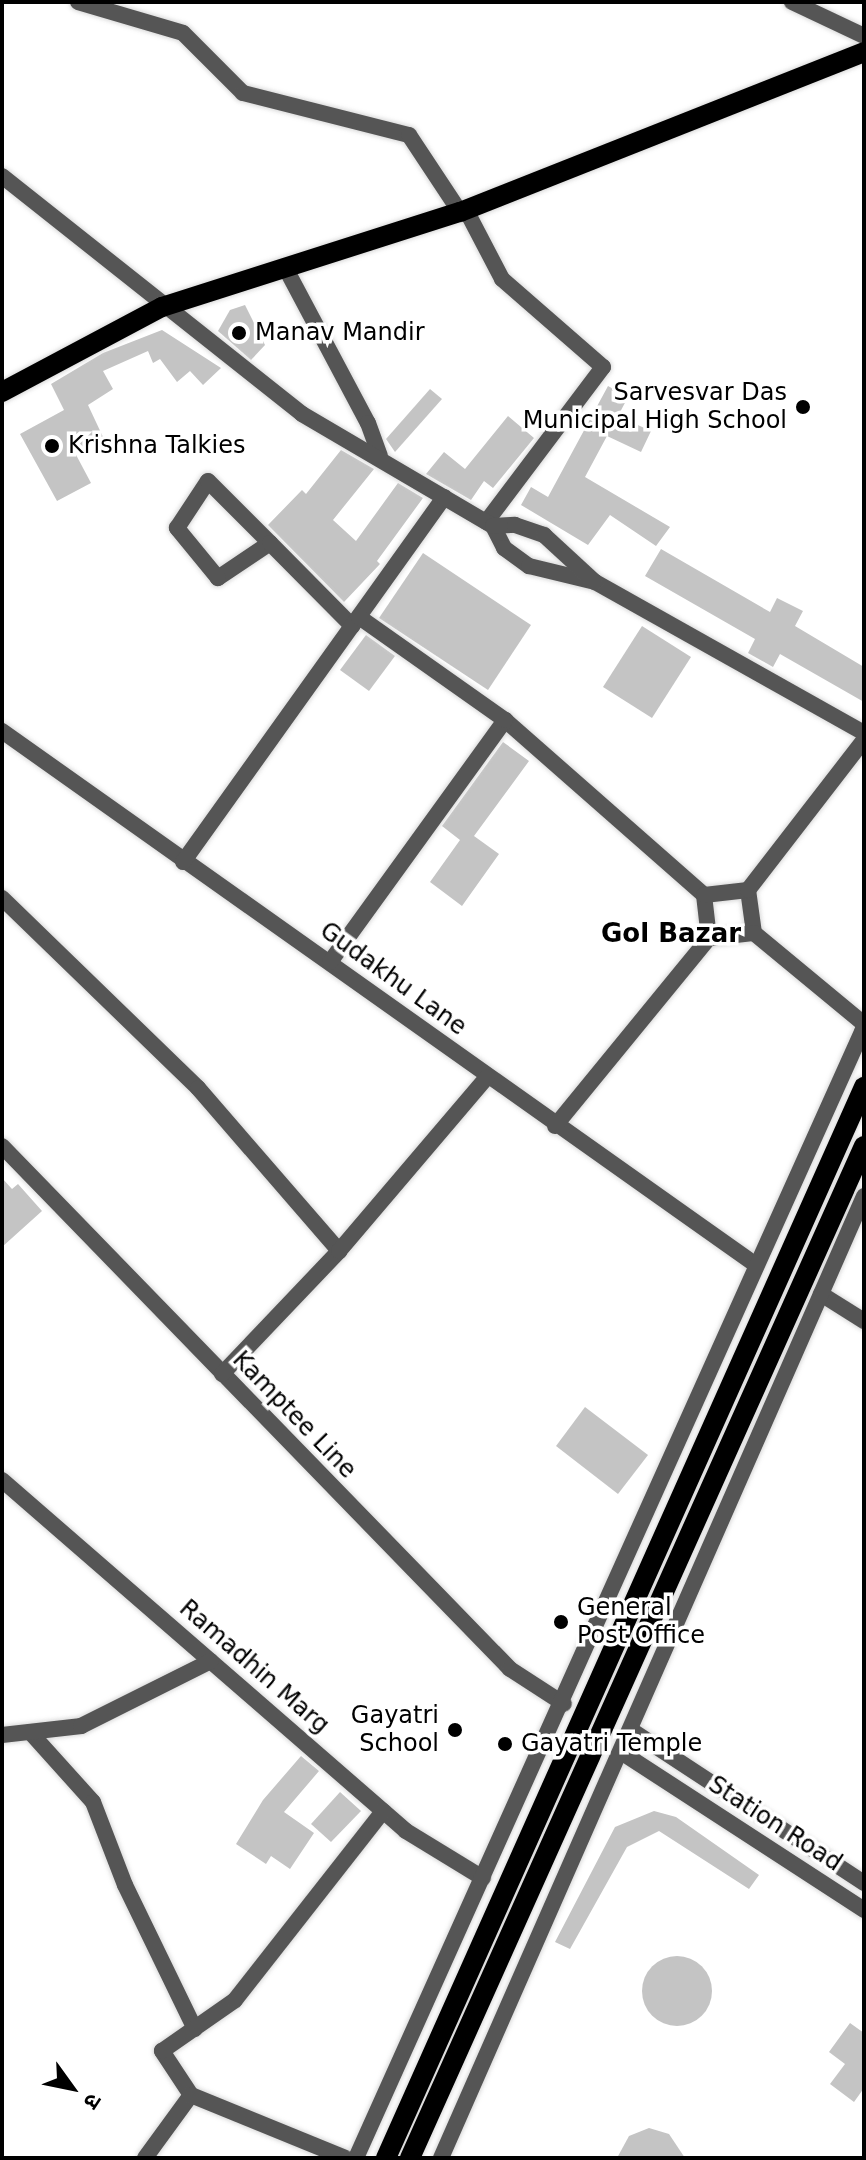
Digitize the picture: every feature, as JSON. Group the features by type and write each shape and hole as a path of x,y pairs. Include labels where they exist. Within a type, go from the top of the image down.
{"main road":[{"path":"2,392 162,307 463,211 864,52"},
{"path":"386,2158 864,1087"},
{"path":"410,2158 864,1146"}],"street":[{"path":"78,2 183,33 243,93 409,135 463,211 502,279 603,367 490,524"},
{"path":"792,2 864,36"},
{"path":"2,176 162,307 302,414 380,456 490,524 515,525 544,535 595,582 864,733"},
{"path":"286,269 368,423 380,456"},
{"path":"270,543 218,578 177,528 208,481 355,621 505,720 704,895 709,938"},
{"path":"183,862 444,497"},
{"path":"490,524 504,548 529,566 595,582"},
{"path":"330,962 505,720"},
{"name":"Gudakhu Lane","path":"2,731 183,862 330,962 555,1126 756,1265"},
{"path":"356,2158 564,1704 864,1025 754,933 748,890 864,740"},
{"path":"704,895 748,890"},
{"path":"2,898 198,1088 339,1251"},
{"path":"555,1126 709,938 754,933"},
{"path":"222,1374 339,1251 487,1077"},
{"name":"Kamptee Line","path":"2,1146 510,1669 564,1704"},
{"path":"441,2158 864,1196"},
{"path":"821,1294 864,1321"},
{"name":"Ramadhin Marg","path":"2,1480 383,1811 483,1878"},
{"path":"2,1735 81,1726 211,1661"},
{"name":"Station Road","path":"631,1730 864,1883"},
{"path":"30,1732 93,1802 125,1885 195,2029"},
{"name":"Station Road","path":"621,1752 864,1910"},
{"path":"345,2158 191,2095 162,2051 235,2000 383,1811"},
{"path":"145,2158 191,2095"}],"building":[{"name":"Manav Mandir","path":"245,305 265,345 251,360 218,331 230,310"},
{"path":"162,330 221,368 203,385 190,371 177,382 160,359 153,363 148,351 103,371 113,389 88,405 103,437 74,451 91,483 57,501 20,434 64,410 51,384 103,353"},
{"path":"608,386 628,397 618,416 651,431 641,452 607,436 585,477 670,527 656,546 610,515 588,545 521,505 531,487 548,497"},
{"path":"430,389 442,399 395,452 386,439"},
{"path":"508,416 534,438 493,488 484,481 471,500 426,474 444,452 465,469"},
{"path":"341,450 374,469 333,520 356,541 398,483 423,498 377,561 380,564 344,602 268,525 302,490 306,494"},
{"path":"661,549 770,612 777,598 803,611 795,626 864,667 864,702 780,654 773,667 748,653 755,639 645,576"},
{"path":"423,553 531,625 488,690 379,618"},
{"path":"642,626 691,657 652,718 603,687"},
{"path":"366,635 395,656 369,691 340,670"},
{"path":"503,742 529,761 474,836 499,854 462,906 430,882 460,840 442,826"},
{"path":"2,1178 12,1189 18,1184 42,1211 2,1247"},
{"path":"585,1407 648,1455 618,1494 556,1446"},
{"path":"301,1756 319,1771 284,1812 314,1833 290,1869 271,1856 266,1864 236,1844 263,1800"},
{"path":"340,1792 361,1811 331,1842 311,1824"},
{"path":"654,1811 676,1817 759,1875 749,1889 659,1831 627,1847 570,1949 555,1942 615,1827"},
{"path":"684,1956 706,1971 712,1991 710,2005 702,2016 691,2024 670,2026 652,2016 644,2005 642,1984 652,1966 663,1958"},
{"path":"850,2023 864,2033 864,2088 854,2102 830,2084 845,2064 829,2052"},
{"path":"649,2128 669,2134 685,2158 617,2158 629,2136"}],"place":[{"name":"Manav Mandir","path":"239,333"},
{"name":"Sarvesvar Das Municipal High School","path":"803,407"},
{"name":"Krishna Talkies","path":"52,446"},
{"name":"General Post Office","path":"561,1622"},
{"name":"Gayatri School","path":"455,1730"},
{"name":"Gayatri Temple","path":"505,1744"}],"district":[{"name":"Gol Bazar","path":"671,934"}]}
